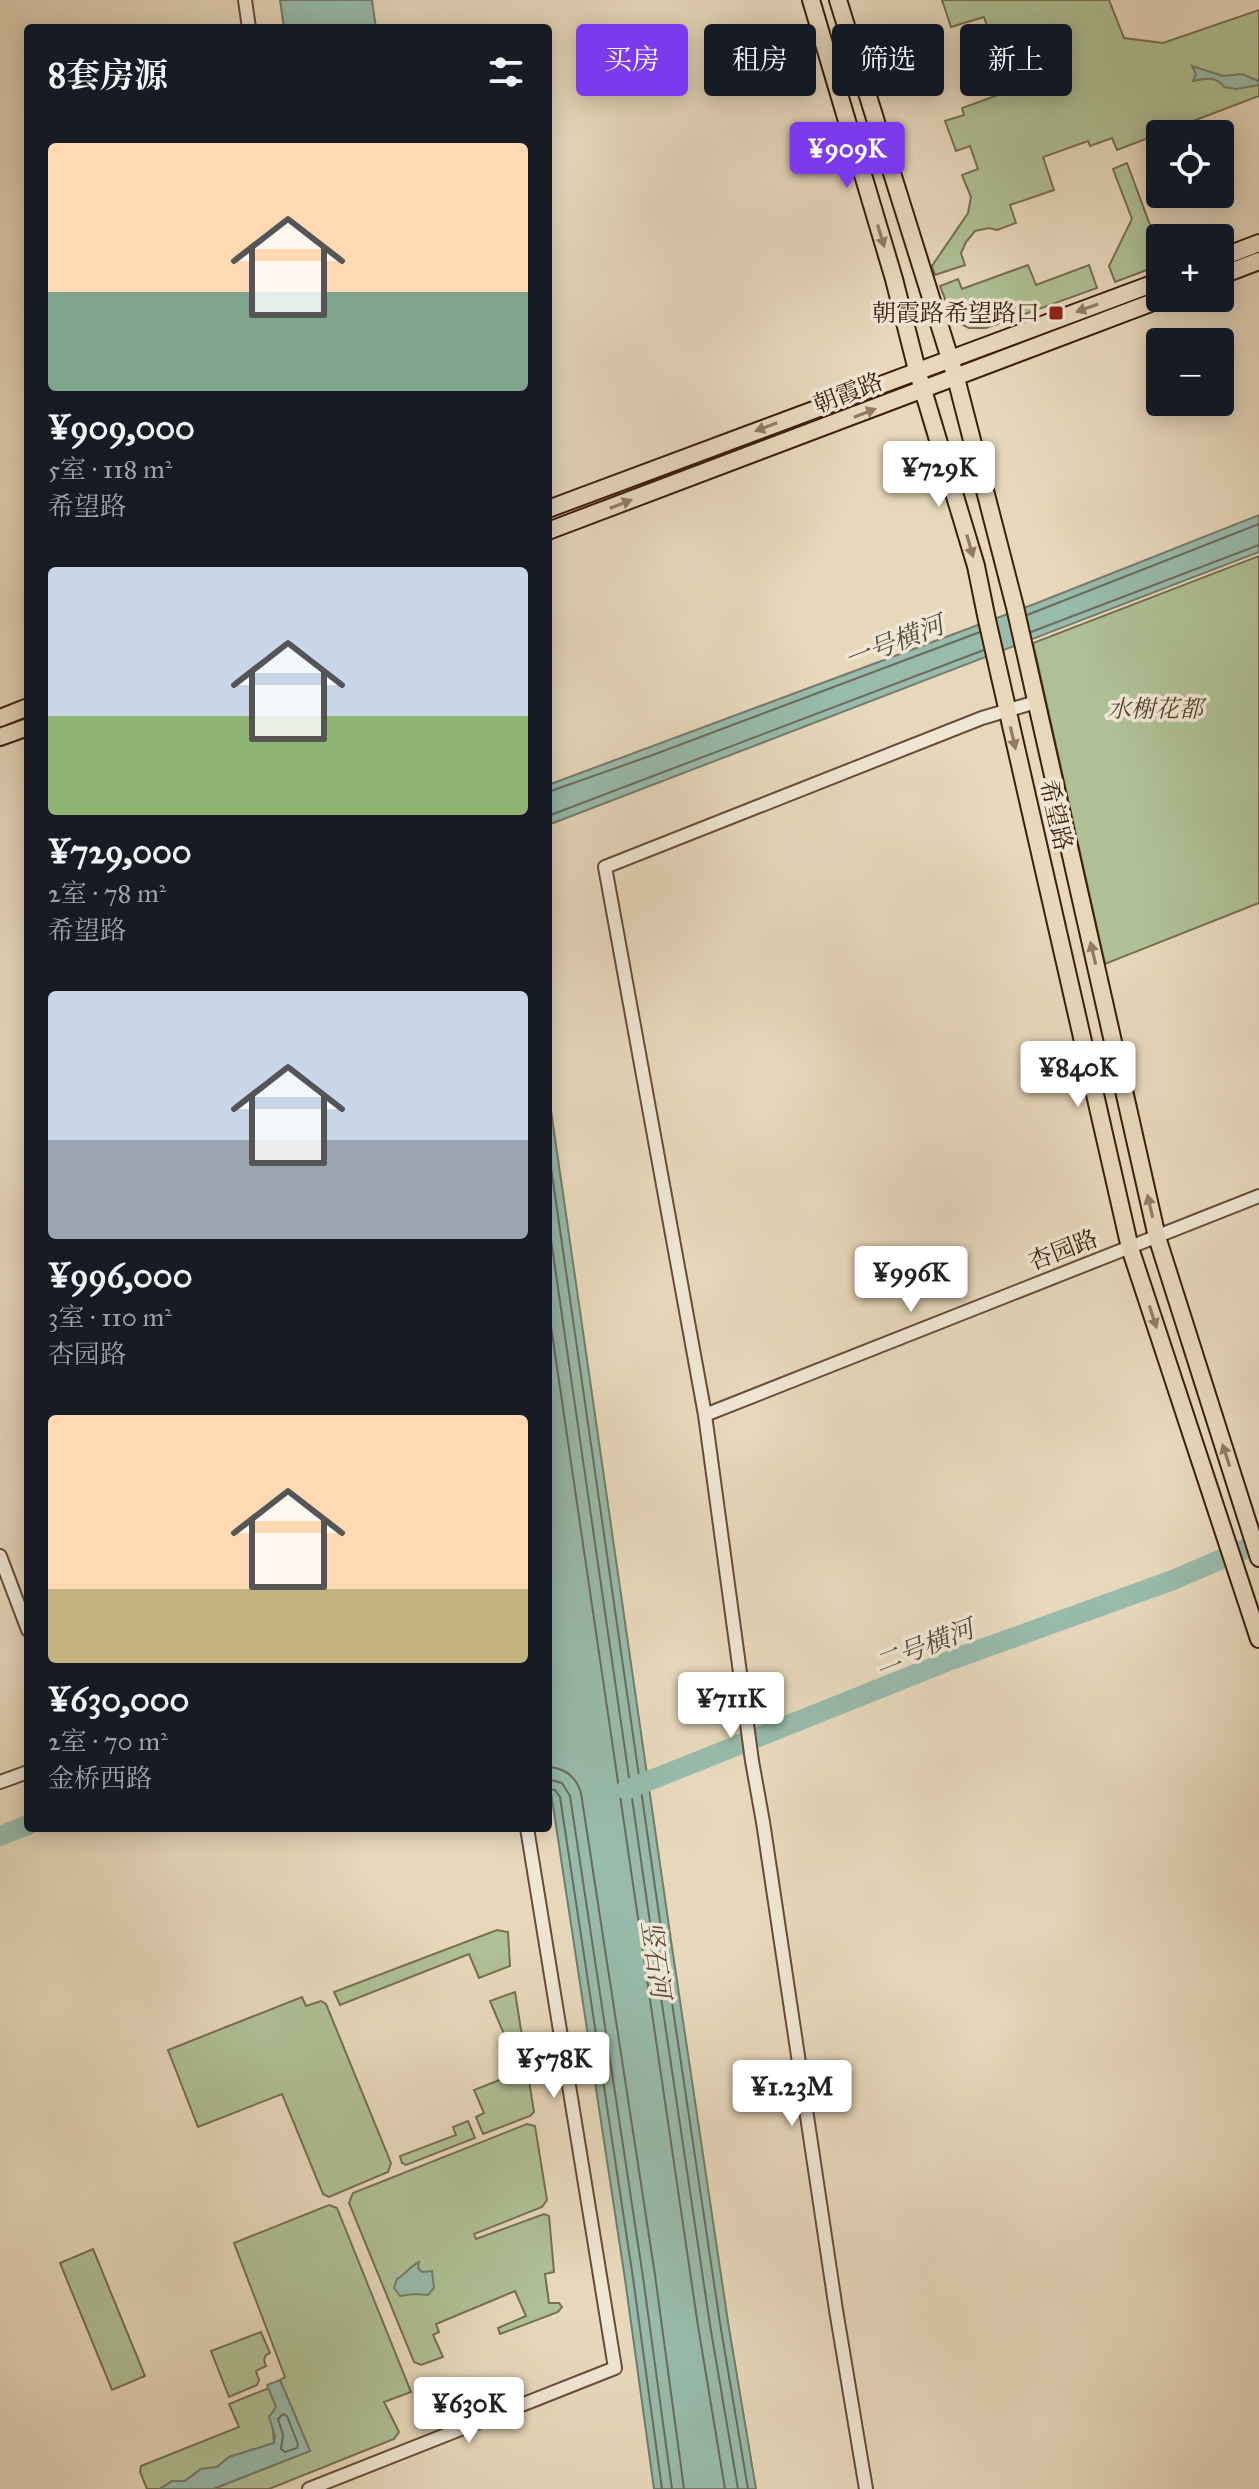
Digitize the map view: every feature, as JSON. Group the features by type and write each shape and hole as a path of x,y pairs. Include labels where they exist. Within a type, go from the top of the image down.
{"main road":[{"name":"希望路","path":"811,0 976,566 1130,1248 1259,1639"},
{"name":"希望路","path":"838,0 956,378 1015,607 1157,1237 1259,1558"},
{"path":"1234,253 1259,243"},
{"path":"1234,271 1259,261"},
{"name":"朝霞路","path":"552,507 1146,286"},
{"name":"朝霞路","path":"552,530 1146,305"},
{"path":"0,718 24,709"},
{"path":"0,737 24,728"}],"street":[{"path":"245,0 248,24"},
{"path":"866,2489 752,1761 705,1415 605,867 1007,710 1036,702"},
{"name":"杏园路","path":"705,1415 1259,1196"},
{"path":"0,1556 24,1619"},
{"path":"0,1782 24,1773"},
{"path":"309,2489 615,2368 528,1832"}],"green space":[{"path":"942,0 1109,0 1124,38 1163,43 1259,10 1259,96 1196,120 1146,120 1146,139 1117,150 1112,138 1090,146 1088,141 1043,157 1054,190 1010,205 1016,223 997,230 975,231 961,253 965,265 935,275 932,266 968,213 971,197 962,175 978,169 970,146 956,151 945,121 964,115 962,108 995,96 1072,96 1072,24 986,24 984,17 951,27"},
{"path":"1127,163 1150,224 1146,224 1146,270 1115,282 1109,266 1132,219 1113,169"},
{"path":"1028,265 1036,285 1089,265 1097,288 986,328 969,328 953,320 940,286 958,279 962,289"},
{"name":"水榭花都","path":"1259,556 1259,903 1105,964 1033,643"},
{"path":"497,1930 508,1932 510,1966 479,1978 469,1954 340,2005 334,1992"},
{"path":"515,1992 534,2112 483,2134 476,2117 484,2113 474,2090 520,2072 490,2001"},
{"path":"302,1997 306,2006 321,2001 326,2004 391,2163 388,2172 329,2197 323,2194 282,2094 198,2127 168,2050"},
{"path":"468,2121 475,2138 406,2165 402,2163 400,2156 456,2135 453,2127"},
{"path":"527,2124 535,2126 547,2200 542,2207 474,2234 476,2239 544,2214 549,2216 554,2272 545,2274 549,2303 559,2303 562,2307 558,2312 500,2334 498,2328 526,2316 515,2291 436,2324 439,2332 433,2335 443,2357 421,2365 414,2362 349,2203 353,2193"},
{"path":"329,2205 337,2208 411,2392 384,2402 399,2432 394,2439 269,2489 213,2489 310,2451 280,2380 285,2377 234,2243"},
{"path":"93,2249 145,2376 112,2390 60,2263"},
{"path":"261,2332 270,2353 264,2360 266,2366 256,2371 257,2385 229,2397 211,2351"},
{"path":"269,2388 276,2407 274,2443 229,2457 217,2467 201,2469 185,2481 172,2481 160,2489 147,2489 140,2472 141,2466 239,2427 229,2404"}],"water":[{"path":"280,0 372,0 375,24 283,24"},
{"path":"1192,66 1223,76 1242,74 1259,81 1259,85 1236,89 1224,87 1214,79 1193,81 1196,74"},
{"path":"1259,515 1259,552 552,823 552,784 1037,603"},
{"name":"竖石河","path":"552,1118 673,1954 756,2489 654,2489 552,1799"},
{"path":"419,2262 418,2268 422,2272 432,2271 434,2288 428,2295 400,2296 394,2288 397,2279"},
{"path":"280,2380 310,2451 213,2489 160,2489 172,2481 185,2481 201,2469 217,2467 229,2457 274,2443 269,2417 276,2407 267,2385"}],"waterway":[{"name":"二号横河","path":"626,1790 951,1660 1173,1580 1259,1543"},
{"path":"0,1836 24,1827"}],"place":[{"name":"朝霞路希望路口","path":"1056,313"}],"water label":[{"name":"一号横河","path":"894,642"}]}
